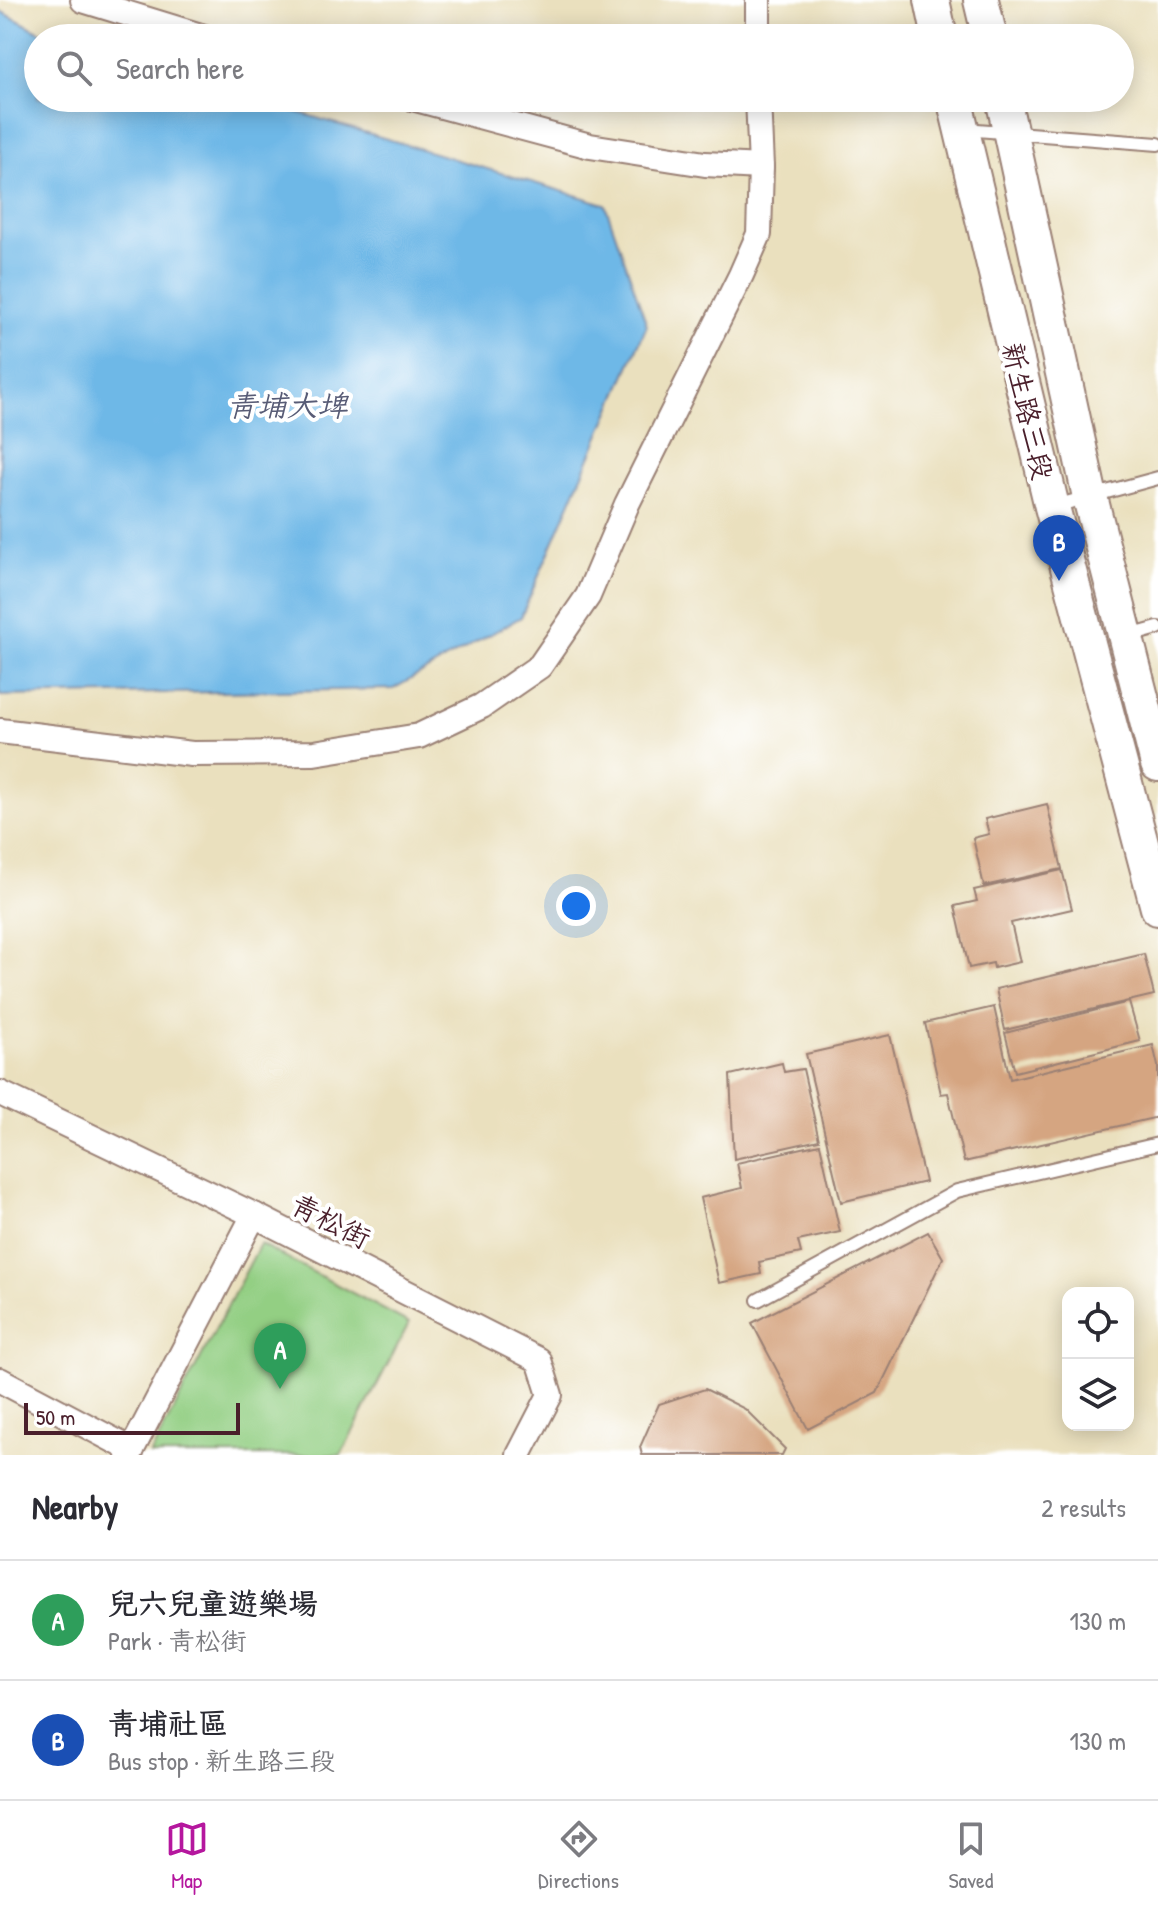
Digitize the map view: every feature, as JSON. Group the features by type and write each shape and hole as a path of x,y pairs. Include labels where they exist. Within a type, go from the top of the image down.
{"main road":[{"path":"932,0 937,24"},
{"path":"981,0 987,24"},
{"name":"新生路三段","path":"1006,112 1090,497 1125,637 1144,771 1158,908"},
{"name":"新生路三段","path":"957,113 1052,507 1144,771"}],"street":[{"path":"83,0 161,24"},
{"path":"758,0 758,24"},
{"path":"464,112 590,146 705,164 761,167"},
{"path":"0,731 192,754 314,753 419,736 482,706 540,666 588,596 627,504 759,234 759,112"},
{"name":"青松街","path":"0,1093 254,1215 539,1360 550,1395 519,1455"},
{"path":"0,1380 131,1452 254,1215"}],"lane":[{"path":"957,113 1010,132 1158,144"},
{"path":"1052,507 1158,478"},
{"path":"1125,637 1158,628"},
{"path":"758,1300 957,1191 1158,1144"}],"green space":[{"path":"260,1244 409,1323 341,1455 150,1455"}],"water":[{"name":"青埔大埤","path":"0,11 25,24 24,112 297,112 605,204 647,325 521,617 393,689 0,696"}],"building":[{"path":"1047,804 1062,869 984,886 973,838 989,834 985,819"},
{"path":"1062,870 1072,909 1011,923 1020,962 994,968 993,963 969,968 955,906 977,901 974,890"},
{"path":"1144,954 1154,995 1005,1030 996,989"},
{"path":"1129,1002 1140,1041 1015,1072 1005,1033"},
{"path":"994,1007 1010,1079 1153,1045 1158,1066 1158,1117 964,1162 948,1093 941,1094 925,1023"},
{"path":"890,1035 925,1182 841,1202 806,1054"},
{"path":"782,1063 784,1072 803,1069 819,1140 734,1159 730,1075"},
{"path":"820,1144 840,1232 798,1241 801,1253 759,1262 761,1274 719,1283 700,1198 742,1188 737,1163"},
{"path":"928,1232 943,1258 877,1393 808,1429 752,1323"},
{"path":"705,1389 745,1409 785,1449 782,1455 642,1455 640,1447 659,1404"}],"place":[{"name":"青埔社區","path":"1059,581"},
{"name":"兒六兒童遊樂場","path":"280,1389"}]}
